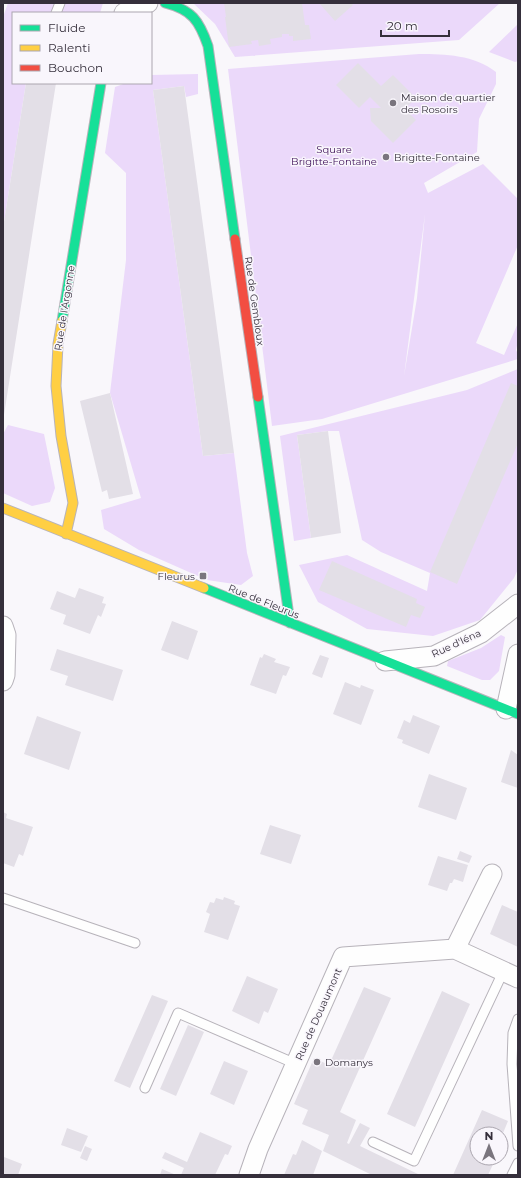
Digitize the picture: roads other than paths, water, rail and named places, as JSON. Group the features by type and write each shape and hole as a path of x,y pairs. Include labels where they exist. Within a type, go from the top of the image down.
{"street":[{"path":"126,9 148,3"},
{"name":"Rue de Gembloux","path":"165,3 178,6 194,16 203,30 208,46 290,623"},
{"name":"Rue de l'Argonne","path":"66,534 73,503 59,422 56,386 58,344 101,84"},
{"name":"Rue de Fleurus","path":"3,508 512,712"},
{"name":"Rue d'Iéna","path":"385,661 434,656 481,633 518,604"},
{"path":"3,626 6,635 5,675 3,681"},
{"path":"512,712 518,654"},
{"path":"455,950 492,874"},
{"name":"Rue de Douaumont","path":"249,1175 258,1149 343,957 455,950 511,975"}],"lane":[{"path":"3,898 135,943"},
{"path":"373,1142 414,1161 511,975"},
{"path":"145,1088 178,1013 296,1064"},
{"path":"518,1019 513,1033 512,1064 518,1146"},
{"path":"512,1175 518,1163"}],"place":[{"name":"Maison de quartier des Rosoirs","path":"393,103"},
{"name":"Brigitte-Fontaine","path":"386,157"},
{"name":"Fleurus","path":"203,576"},
{"name":"Domanys","path":"317,1062"}],"park label":[{"name":"Square Brigitte-Fontaine","path":"334,154"}]}
